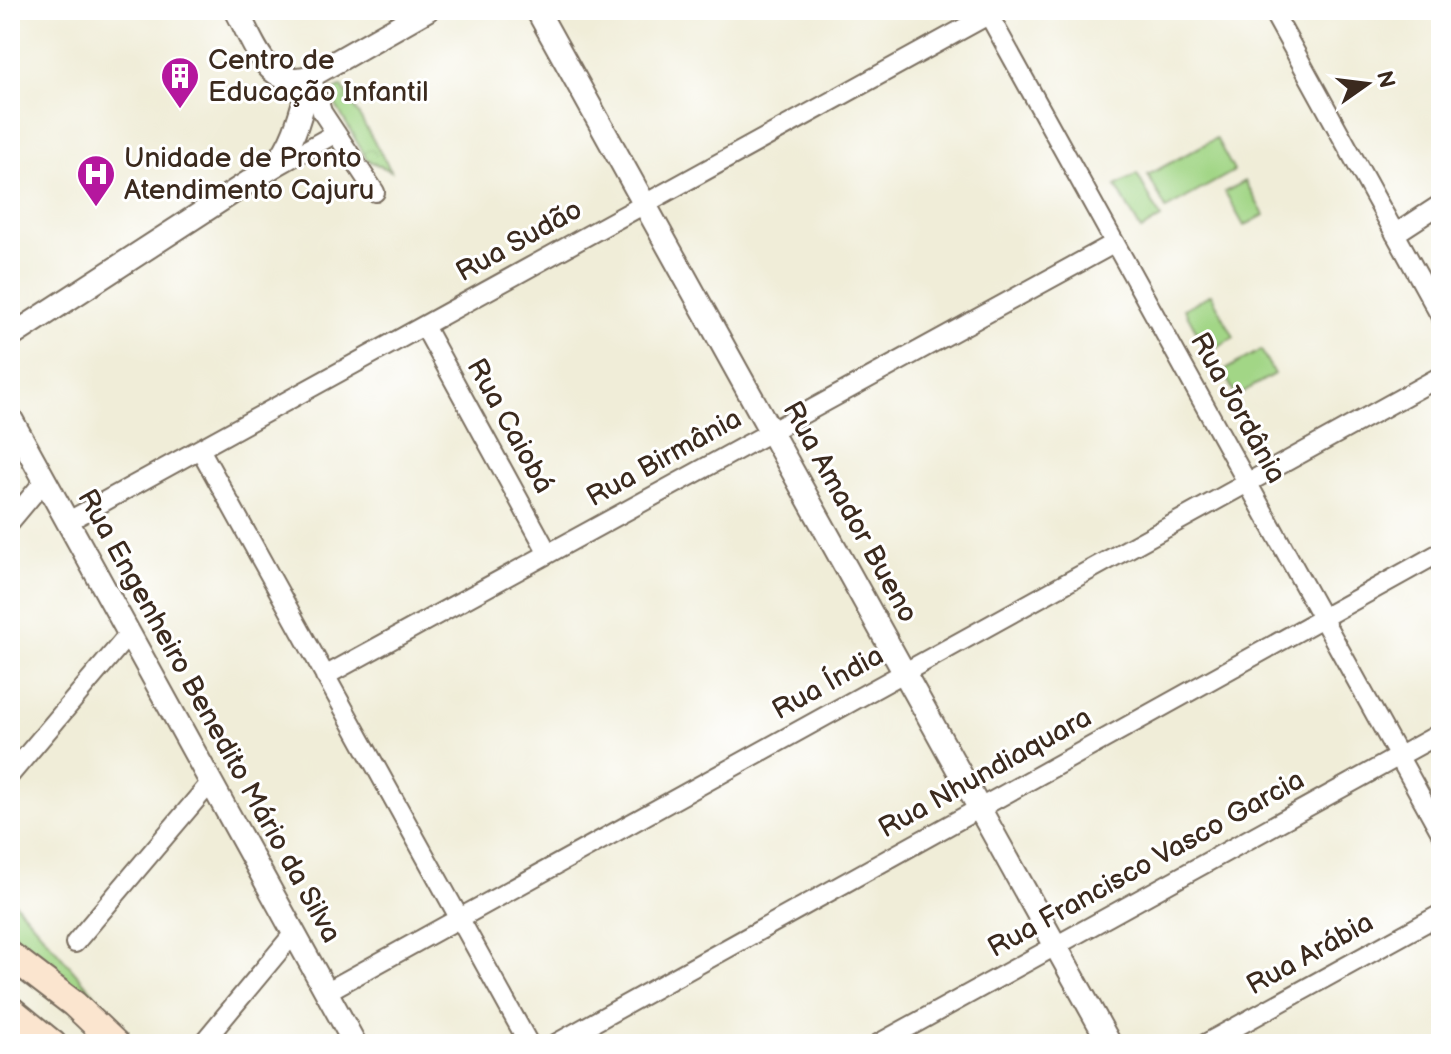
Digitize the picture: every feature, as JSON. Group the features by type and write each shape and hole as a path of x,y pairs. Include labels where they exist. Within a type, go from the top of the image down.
{"main road":[{"path":"10,955 74,1004 116,1044"},
{"path":"10,1009 53,1044"}],"street":[{"path":"236,10 271,71 278,77 294,80 311,76 427,10"},
{"name":"Rua Amador Bueno","path":"537,10 1110,1044"},
{"path":"1272,10 1441,317"},
{"name":"Rua Sudão","path":"67,522 991,12"},
{"name":"Rua Jordânia","path":"991,12 1441,833"},
{"path":"311,76 322,112 375,192"},
{"path":"261,176 285,154 297,126 311,76"},
{"path":"10,337 261,176 336,133"},
{"path":"1395,234 1441,204"},
{"name":"Rua Birmânia","path":"325,676 1115,243"},
{"name":"Rua Caiobá","path":"424,326 548,553"},
{"name":"Rua Índia","path":"326,992 1441,376"},
{"name":"Rua Engenheiro Benedito Mário da Silva","path":"10,417 355,1044"},
{"path":"200,449 529,1044"},
{"path":"10,522 45,480"},
{"name":"Rua Nhundiaquara","path":"555,1044 1441,552"},
{"path":"10,775 129,634"},
{"name":"Rua Francisco Vasco Garcia","path":"878,1044 1441,733"},
{"path":"75,943 211,782"},
{"name":"Rua Arábia","path":"1205,1044 1441,914"},
{"path":"202,1044 294,933"},
{"path":"10,1037 10,1044"}],"green space":[{"path":"342,86 391,171 367,160 329,93"},
{"path":"1216,138 1234,171 1166,209 1148,175"},
{"path":"1137,174 1161,218 1141,230 1116,186"},
{"path":"1245,181 1264,215 1244,226 1225,192"},
{"path":"1211,294 1234,337 1208,352 1184,309"},
{"path":"1261,350 1274,374 1236,396 1223,371"},
{"path":"10,897 109,1011 104,1018 10,943"}],"place":[{"name":"Centro de Educação Infantil","path":"180,110"},
{"name":"Unidade de Pronto Atendimento Cajuru","path":"96,208"}]}
